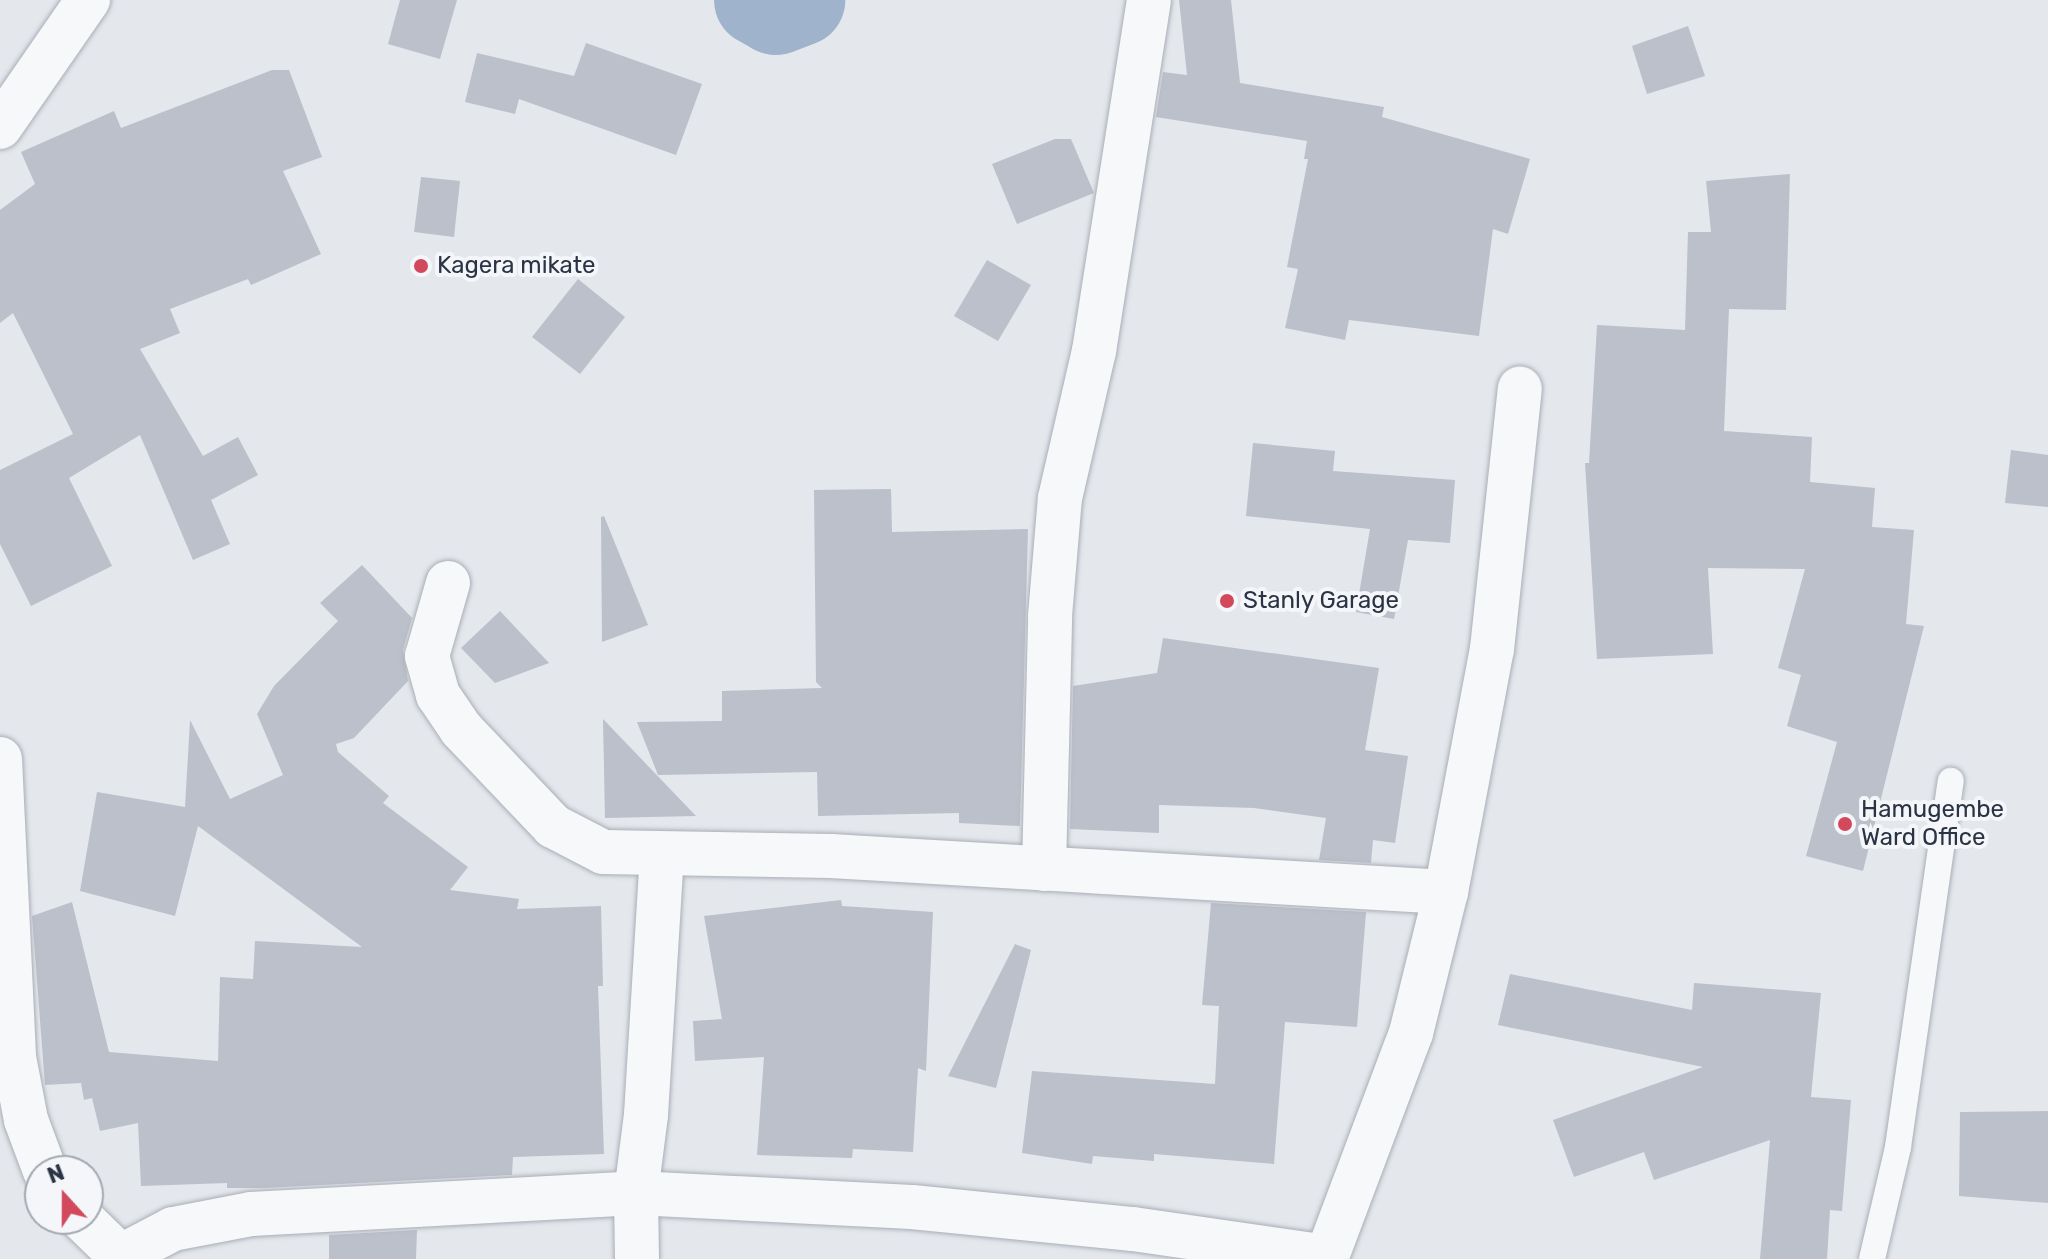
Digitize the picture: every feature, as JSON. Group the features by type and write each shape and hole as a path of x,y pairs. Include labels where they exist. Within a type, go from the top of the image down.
{"street":[{"path":"0,127 88,0"},
{"path":"1044,869 1050,616 1060,498 1094,351 1149,0"},
{"path":"97,1235 117,1257 173,1229 251,1214 636,1193 912,1207 1133,1229 1326,1258 1411,1033 1446,892 1492,649 1520,389"},
{"path":"448,583 427,656 438,695 461,729 553,826 603,852 831,856 1446,892"},
{"path":"0,759 14,1057 26,1120 39,1155"},
{"path":"637,1259 636,1193 646,1115 654,928 662,855"}],"lane":[{"path":"1872,1259 1898,1147 1951,781"}],"building":[{"path":"400,0 457,0 440,59 388,44"},
{"path":"1179,0 1231,0 1240,83 1384,107 1382,117 1530,159 1508,234 1493,229 1479,336 1349,320 1345,340 1285,328 1298,269 1287,267 1308,159 1304,159 1307,141 1156,117 1163,72 1187,75"},
{"path":"1688,26 1705,76 1647,94 1632,46"},
{"path":"586,43 702,84 676,155 519,99 515,114 465,102 477,53 574,76"},
{"path":"272,70 289,70 322,157 283,171 321,254 251,285 248,279 170,309 180,333 140,349 203,456 238,437 258,475 211,500 230,544 193,560 140,435 69,478 112,566 31,606 0,544 0,470 73,434 13,313 0,323 0,210 35,184 21,152 114,111 121,128"},
{"path":"1055,139 1071,139 1094,193 1017,224 992,164"},
{"path":"1790,174 1786,310 1729,309 1724,431 1812,437 1810,482 1875,488 1872,527 1914,530 1906,624 1924,626 1863,871 1806,856 1837,742 1787,726 1801,675 1778,668 1805,569 1708,568 1713,654 1597,659 1585,463 1589,463 1597,325 1685,330 1688,232 1711,232 1706,181"},
{"path":"421,177 460,181 454,237 414,232"},
{"path":"987,260 1031,285 998,341 954,316"},
{"path":"578,279 625,317 580,374 532,337"},
{"path":"1253,443 1335,451 1333,471 1455,480 1450,543 1408,540 1394,619 1356,612 1370,529 1246,516"},
{"path":"2011,450 2048,455 2048,507 2005,503"},
{"path":"891,489 892,532 1028,529 1020,826 959,823 959,813 818,816 817,772 658,775 637,722 722,721 722,691 822,688 816,682 814,490"},
{"path":"604,516 648,625 602,642 601,517"},
{"path":"362,565 412,618 403,650 408,681 354,738 336,744 338,752 389,796 383,803 468,867 450,890 519,899 517,909 601,906 603,986 598,986 604,1154 513,1157 512,1175 264,1188 227,1188 227,1183 141,1186 138,1123 100,1131 92,1098 84,1100 81,1083 45,1085 32,916 72,902 109,1052 218,1061 220,977 253,979 255,941 362,947 198,826 175,916 80,891 97,792 185,807 190,720 230,799 283,775 257,714 274,686 338,621 320,603"},
{"path":"500,611 549,663 495,683 461,648"},
{"path":"1163,638 1379,668 1365,750 1408,756 1395,843 1373,840 1371,863 1319,860 1326,818 1254,808 1159,805 1159,833 1070,829 1073,686 1157,673"},
{"path":"603,719 696,816 605,818"},
{"path":"841,900 842,906 933,912 926,1071 918,1068 913,1152 853,1149 852,1158 757,1155 764,1057 695,1061 693,1021 722,1019 704,916"},
{"path":"1211,903 1366,912 1357,1027 1285,1022 1274,1164 1154,1154 1154,1161 1093,1156 1092,1164 1022,1153 1032,1071 1215,1084 1219,1006 1202,1005"},
{"path":"1015,944 1031,950 996,1088 948,1076"},
{"path":"1510,974 1692,1010 1694,983 1821,993 1811,1097 1851,1100 1842,1211 1830,1210 1827,1259 1760,1259 1770,1140 1654,1180 1644,1152 1574,1177 1553,1120 1703,1067 1498,1025"},
{"path":"2048,1111 2048,1203 1959,1196 1960,1112"},
{"path":"417,1230 416,1259 329,1259 329,1235"}],"waterway":[{"path":"760,0 776,9 799,0"}],"place":[{"name":"Kagera mikate","path":"421,266"},
{"name":"Stanly Garage","path":"1227,601"},
{"name":"Hamugembe Ward Office","path":"1845,824"}]}
